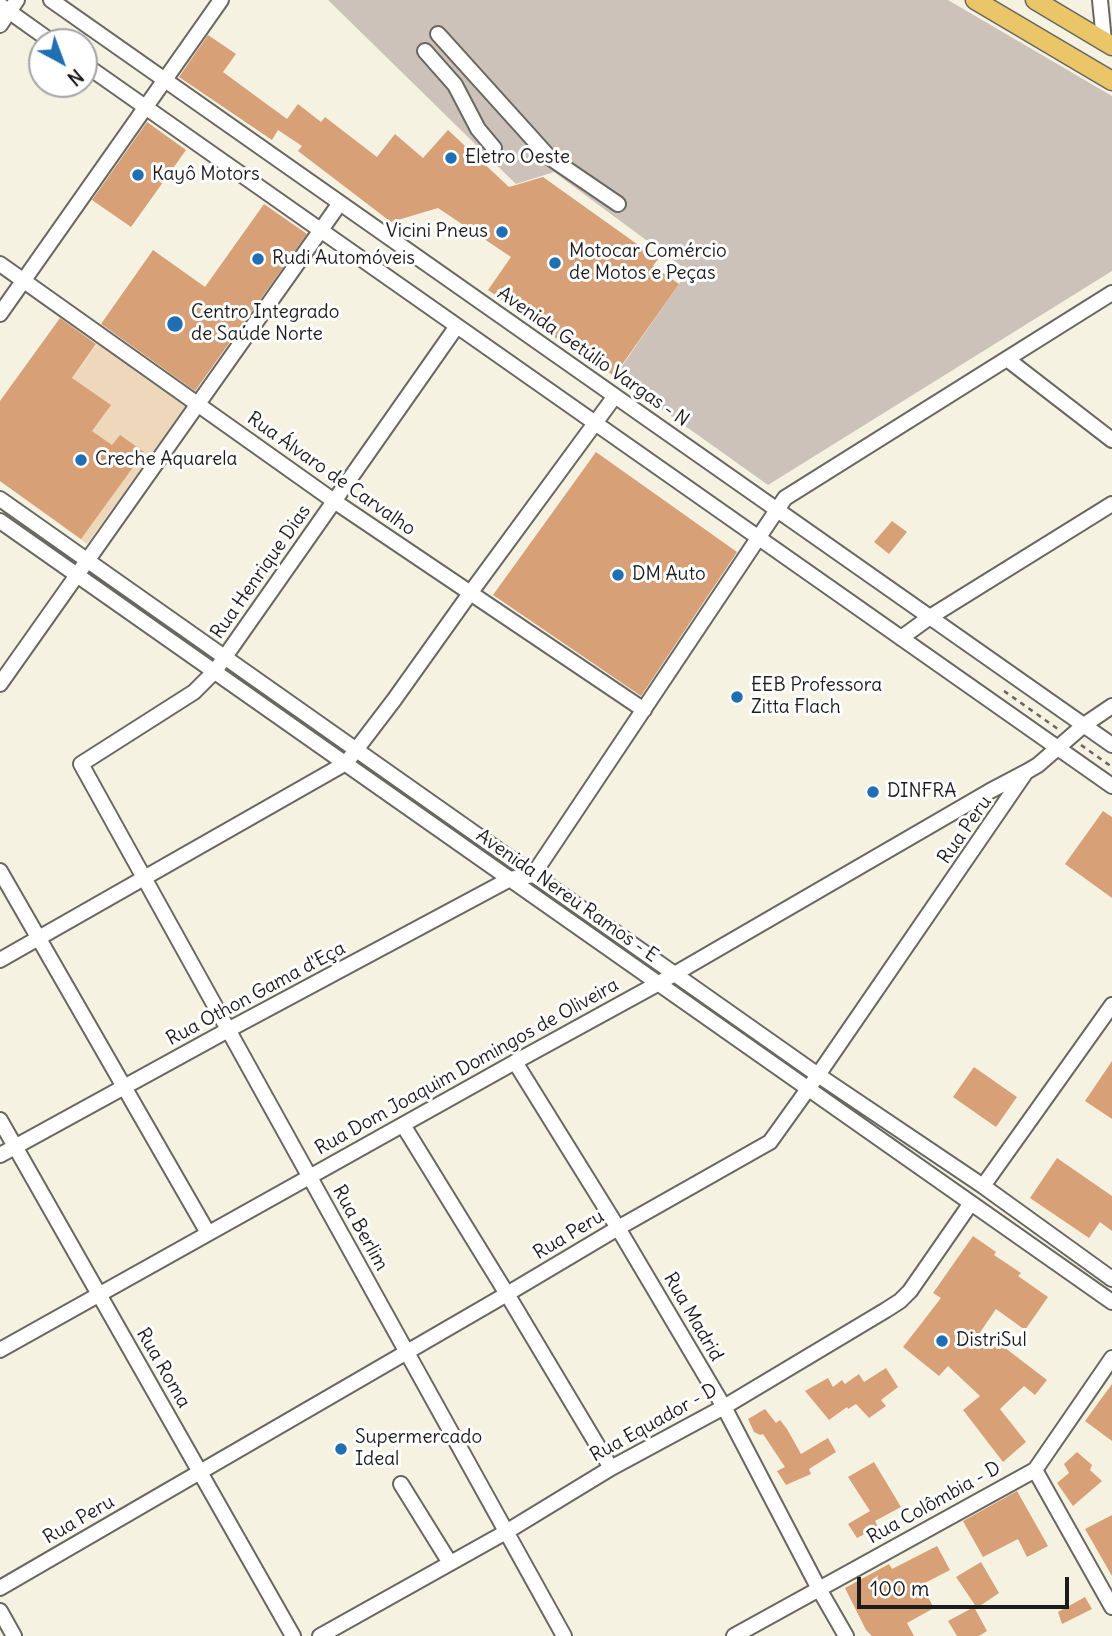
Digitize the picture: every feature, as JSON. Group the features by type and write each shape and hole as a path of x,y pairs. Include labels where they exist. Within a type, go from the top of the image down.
{"main road":[{"path":"975,0 1112,80"},
{"path":"1035,0 1108,43"}],"street":[{"name":"Avenida Getúlio Vargas - N","path":"51,0 1112,745"},
{"path":"0,314 221,0"},
{"path":"1100,0 1108,43"},
{"path":"0,25 9,6 35,28"},
{"path":"438,34 549,157 618,204"},
{"path":"425,51 455,85 478,129 494,148"},
{"path":"98,74 1112,786"},
{"path":"0,684 340,203"},
{"name":"Rua Álvaro de Carvalho","path":"0,264 334,501 643,710"},
{"path":"533,875 785,498 1112,293"},
{"name":"Rua Henrique Dias","path":"81,764 194,692 215,671 457,326"},
{"path":"1007,359 1112,440"},
{"path":"0,960 345,763 394,700 615,396"},
{"name":"Avenida Nereu Ramos - E","path":"0,499 818,1076 984,1186 1112,1279"},
{"path":"901,638 930,617 1112,504"},
{"name":"Avenida Nereu Ramos - E","path":"0,521 1112,1302"},
{"path":"147,624 157,610"},
{"name":"Rua Dom Joaquim Domingos de Oliveira","path":"0,1350 659,984 1026,772 1112,706"},
{"name":"Rua Berlim","path":"81,764 564,1636"},
{"name":"Rua Peru","path":"0,1588 770,1142 1026,772"},
{"path":"0,871 208,1233"},
{"name":"Rua Othon Gama d'Eça","path":"0,1155 510,879 533,875"},
{"path":"583,930 593,917"},
{"path":"984,1186 1112,1005"},
{"name":"Rua Madrid","path":"515,1062 724,1407 846,1636"},
{"name":"Rua Roma","path":"0,1120 293,1636"},
{"path":"403,1125 611,1468"},
{"name":"Rua Equador - D","path":"320,1636 506,1532 611,1468 724,1407 900,1301 939,1251 971,1203"},
{"name":"Rua Colômbia - D","path":"734,1636 1035,1470 1112,1358"},
{"path":"1035,1470 1112,1607"},
{"path":"401,1484 450,1563"},
{"path":"0,1611 14,1636"}],"path":[{"path":"1070,737 1112,767"}],"shaded area":[{"path":"328,0 948,0 1112,96 1112,271 768,485 615,376 688,271 554,172 516,184"},
{"name":"Creche Aquarela","path":"97,344 186,407 87,544 0,481 0,478"}],"building":[{"path":"208,35 236,54 223,72 287,119 298,104 321,122 325,117 377,157 395,134 423,158 448,130 509,187 543,177 658,259 653,266 679,284 614,376 488,290 511,257 438,208 391,222 298,151 302,146 278,130 272,140 179,77"},
{"name":"Kayô Motors","path":"147,122 186,150 131,227 92,200"},
{"name":"Centro Integrado de Saúde Norte","path":"264,204 307,234 195,391 101,324 153,250 205,287"},
{"name":"Creche Aquarela","path":"60,318 96,344 72,378 111,405 92,431 112,445 120,435 144,452 81,539 0,481 0,401"},
{"name":"DM Auto","path":"596,452 737,552 641,696 493,595"},
{"path":"892,521 907,532 889,554 874,542"},
{"path":"1103,811 1112,817 1112,898 1065,864"},
{"path":"1112,1061 1112,1119 1085,1101"},
{"path":"974,1067 1017,1097 996,1127 953,1097"},
{"path":"1057,1158 1112,1196 1112,1231 1100,1222 1089,1238 1030,1198"},
{"path":"973,1236 996,1252 994,1255 1021,1273 1018,1276 1048,1297 1025,1330 996,1309 979,1334 997,1348 1000,1344 1047,1380 1035,1395 1024,1386 1000,1409 1026,1442 1003,1462 963,1410 980,1396 948,1366 939,1376 903,1347 941,1298 933,1293"},
{"path":"886,1368 898,1387 881,1400 886,1406 869,1418 856,1404 829,1420 805,1391 828,1378 833,1387 842,1380 845,1384 859,1374 864,1382"},
{"path":"1112,1384 1112,1441 1085,1421"},
{"path":"765,1409 776,1423 780,1420 801,1454 828,1438 836,1452 809,1469 811,1474 786,1485 777,1471 785,1467 763,1434 754,1432 748,1419"},
{"path":"1077,1452 1092,1465 1090,1470 1102,1481 1073,1506 1057,1483 1069,1473 1064,1464"},
{"path":"874,1462 901,1507 875,1521 878,1527 857,1538 848,1524 870,1511 848,1477"},
{"path":"1017,1491 1048,1546 1027,1557 1018,1539 983,1557 963,1521"},
{"path":"1112,1515 1112,1576 1085,1529"},
{"path":"937,1546 950,1570 921,1585 934,1608 907,1623 914,1636 872,1636 866,1630 845,1588 889,1564 892,1569"},
{"path":"981,1562 999,1593 977,1608 956,1577"},
{"path":"1085,1597 1092,1609 1062,1624 1058,1612"},
{"path":"974,1607 987,1631 979,1636 957,1636 948,1621"}],"place":[{"name":"Eletro Oeste","path":"451,158"},
{"name":"Kayô Motors","path":"138,175"},
{"name":"Vicini Pneus","path":"502,232"},
{"name":"Rudi Automóveis","path":"258,259"},
{"name":"Motocar Comércio de Motos e Peças","path":"555,263"},
{"name":"Centro Integrado de Saúde Norte","path":"175,324"},
{"name":"Creche Aquarela","path":"81,460"},
{"name":"DM Auto","path":"618,575"},
{"name":"EEB Professora Zitta Flach","path":"737,697"},
{"name":"DINFRA","path":"873,792"},
{"name":"DistriSul","path":"942,1341"},
{"name":"Supermercado Ideal","path":"341,1449"}]}
